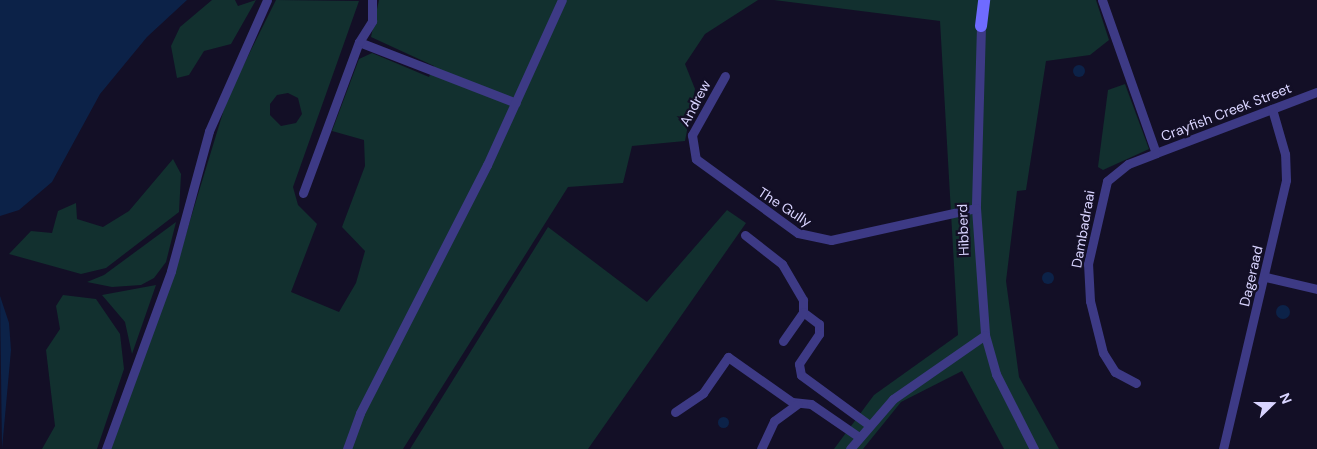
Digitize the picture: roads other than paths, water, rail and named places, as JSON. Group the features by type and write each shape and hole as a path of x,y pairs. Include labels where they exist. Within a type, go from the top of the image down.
{"street":[{"path":"106,449 171,271 209,132 267,0"},
{"path":"303,193 360,42 372,21 372,0"},
{"path":"347,449 360,413 516,103 562,0"},
{"name":"Hibberd","path":"984,0 981,26 976,208 985,335 996,374 1034,449"},
{"name":"Crayfish Creek Street","path":"1102,0 1156,153 1317,92"},
{"path":"360,42 516,103"},
{"name":"Andrew","path":"692,143 695,127 725,76"},
{"name":"Dageraad","path":"1223,449 1266,277 1286,180 1285,154 1272,109"},
{"name":"The Gully","path":"692,143 701,166 798,233 814,240 831,240 976,208"},
{"name":"Dambadraai","path":"1136,383 1115,372 1103,353 1090,301 1088,264 1107,181 1128,164 1156,153"},
{"path":"745,235 782,264 804,300 803,312 783,341"},
{"path":"1266,277 1317,289"},
{"path":"803,312 820,329 800,364 801,375 868,424"},
{"path":"850,449 868,424 919,377 985,335"},
{"path":"675,412 703,393 728,358 797,404 811,404 859,437"},
{"path":"761,449 774,421 797,404"}],"water":[{"path":"0,0 187,0 147,37 100,94 52,182 19,210 0,216"},
{"path":"1079,65 1085,71 1079,77 1073,71"},
{"path":"1048,272 1054,278 1048,284 1042,278"},
{"path":"0,296 9,323 11,350 2,449"},
{"path":"1280,305 1286,305 1290,312 1286,319 1280,319 1276,315 1276,309"},
{"path":"723,416 729,422 723,428 717,422"}]}
